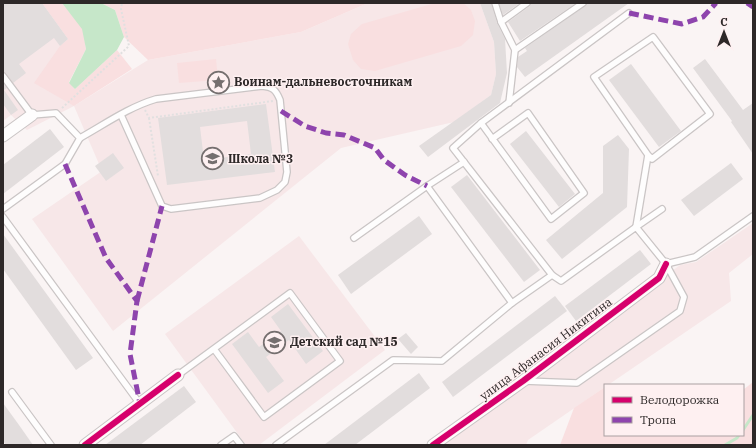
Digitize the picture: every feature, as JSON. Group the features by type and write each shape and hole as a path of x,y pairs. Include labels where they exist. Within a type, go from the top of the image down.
{"street":[{"path":"3,136 32,114"},
{"name":"улица Афанасия Никитина","path":"433,445 523,381 659,278 666,264"},
{"path":"85,445 178,375"}],"lane":[{"path":"495,3 501,22 514,50 508,103"},
{"path":"501,22 527,3"},
{"path":"514,50 583,3"},
{"path":"629,13 508,103 453,148 552,275 561,281 662,209"},
{"path":"523,381 577,383 680,310 684,297 666,264 636,227 648,155 594,77 653,36 710,114 652,159 648,155"},
{"path":"3,76 32,114 56,113 80,138"},
{"path":"3,209 65,164 80,138 142,103 156,99 262,86 270,86 277,91 280,100 287,172 285,182 277,190 260,198 171,209 162,206 121,115"},
{"path":"481,124 492,139 551,219 584,193 528,112 492,139"},
{"path":"354,238 427,186 464,162"},
{"path":"427,186 512,304"},
{"path":"666,264 695,257 753,216"},
{"path":"3,217 140,404"},
{"path":"276,445 393,360 442,361 512,304 552,275"},
{"path":"178,375 290,293 340,361 264,417 214,349"},
{"path":"12,392 51,445"},
{"path":"221,445 234,436 241,445"}],"path":[{"path":"56,113 129,46 122,3"},
{"path":"149,118 280,100"},
{"path":"142,103 149,118 158,176"}],"shaded area":[{"path":"3,3 42,3 68,39 60,46 74,106 27,130 11,115 3,121"},
{"path":"42,3 62,3 83,29 86,49 69,82 75,89 117,50 132,69 74,106 34,83 60,46 68,39"},
{"path":"62,3 101,3 115,10 124,37 117,50 75,89 69,83 86,49 82,29"},
{"path":"101,3 368,3 301,32 148,60 124,37 115,10"},
{"name":"Школа №3","path":"368,3 480,3 494,42 496,74 491,95 454,122 341,148 113,331 32,219 102,171 74,106 148,60 301,32"},
{"path":"435,3 463,3 471,10 475,21 473,35 461,46 375,71 361,69 353,60 348,44 351,34 362,24"},
{"path":"216,59 218,80 179,83 177,63"},
{"path":"753,223 753,254 729,273 731,301 609,384 604,384 604,388 528,440 526,445 442,445 680,265 696,262"},
{"name":"Детский сад №15","path":"299,236 385,350 259,445 246,445 165,334"},
{"path":"753,382 753,445 560,445 574,408 604,388 604,436 744,436 744,389"}],"building":[{"path":"3,3 42,3 68,39 60,46 54,38 19,64 26,73 13,83 6,73 3,72"},
{"path":"480,3 491,3 497,23 505,39 507,73 500,103 428,157 419,146 491,95 496,74 494,42"},
{"path":"499,3 520,3 503,15"},
{"path":"531,3 576,3 520,41 508,22 530,6"},
{"path":"587,3 629,3 525,77 517,67 518,57 527,51 525,48 585,6"},
{"path":"705,59 743,110 753,103 753,154 731,122 732,121 693,68"},
{"path":"631,64 681,131 659,147 609,80"},
{"path":"3,83 7,88 4,90 18,110 11,115 3,104"},
{"path":"266,104 275,172 167,185 158,118","holes":["247,121 251,154 204,160 200,127"]},
{"path":"50,129 64,147 3,194 3,165"},
{"path":"526,131 575,194 559,207 510,144"},
{"path":"618,135 629,149 627,207 562,259 546,240 603,193 603,146"},
{"path":"113,153 124,168 106,181 95,166"},
{"path":"731,163 743,179 694,216 681,200"},
{"path":"467,175 540,270 524,282 451,187"},
{"path":"419,216 432,234 351,294 338,275"},
{"path":"3,234 93,358 76,370 3,269"},
{"path":"640,250 651,264 576,321 565,306"},
{"path":"555,296 567,311 453,397 442,382"},
{"path":"288,304 323,351 306,364 289,340 266,357 284,381 268,393 232,344 248,332 259,347 281,331 271,317"},
{"path":"406,333 418,347 411,354 398,339"},
{"path":"419,373 430,388 355,445 324,445"},
{"path":"184,386 196,402 140,445 105,445"},
{"path":"3,403 33,445 6,445 3,441"}],"waterway":[{"path":"744,428 753,415"},
{"path":"725,445 738,436"}],"marked path":[{"path":"629,13 682,24 703,17 716,3"},
{"path":"747,3 753,7"},
{"path":"281,111 305,126 326,133 344,135 375,148 384,160 405,175 427,186"},
{"path":"65,164 106,258 137,301 130,354 140,404"},
{"path":"137,301 162,206"}],"cycle path":[{"path":"433,445 523,381 659,278 666,264"},
{"path":"85,445 178,375"}],"place":[{"name":"Воинам-дальневосточникам","path":"219,82"},
{"name":"Школа №3","path":"212,159"},
{"name":"Детский сад №15","path":"275,342"}]}
